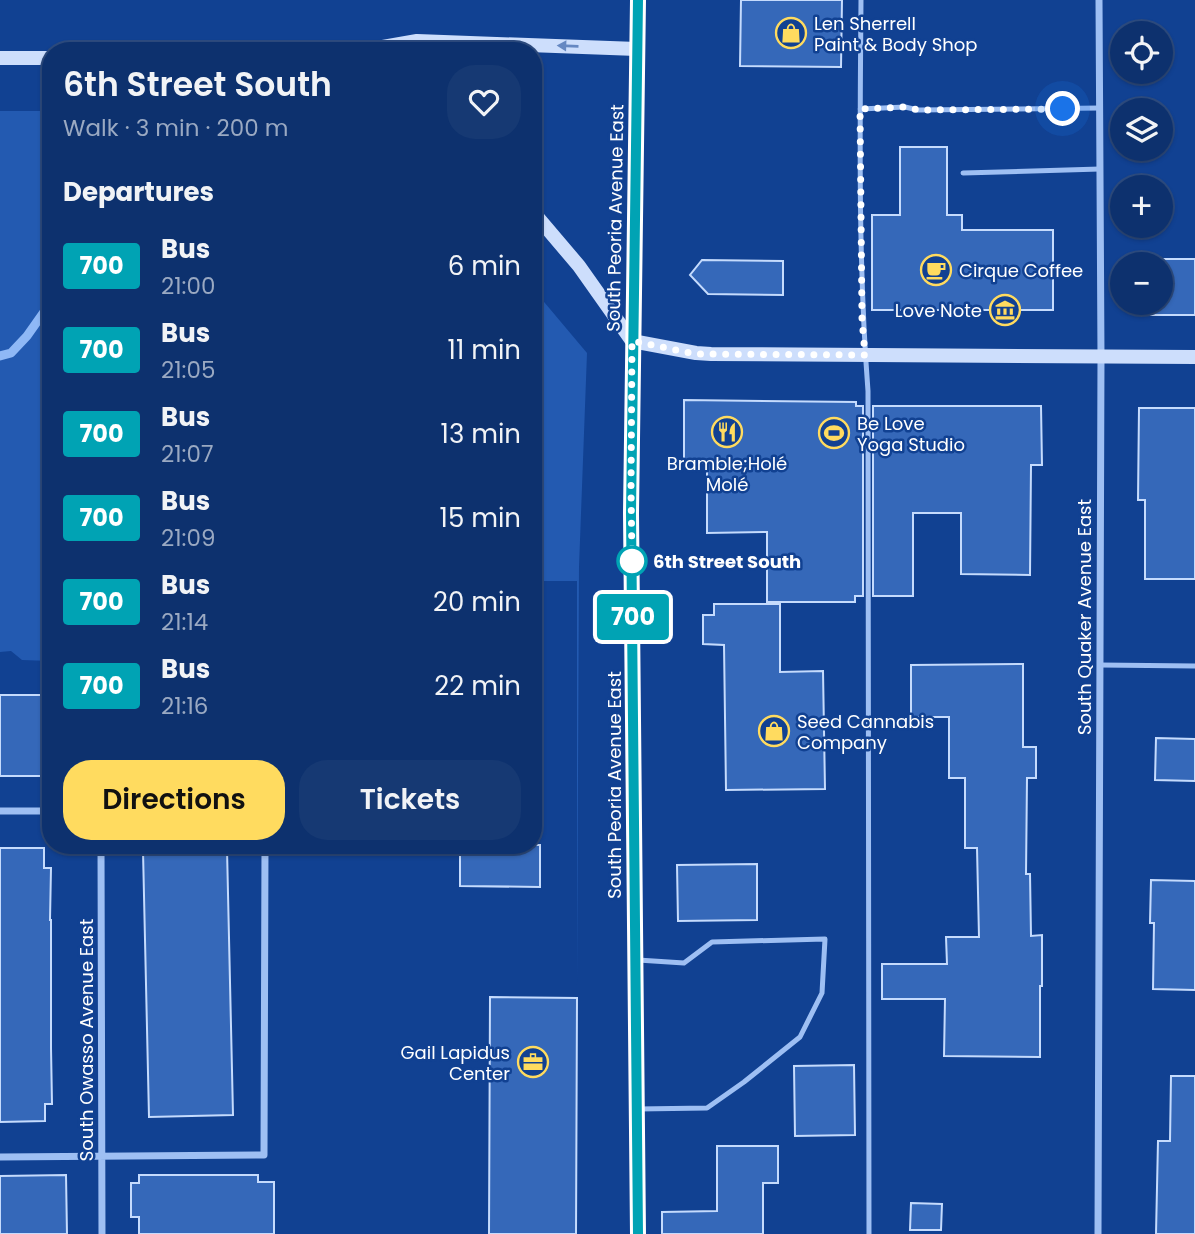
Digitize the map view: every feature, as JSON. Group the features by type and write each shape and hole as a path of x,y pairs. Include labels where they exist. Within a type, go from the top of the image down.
{"main road":[{"name":"South Peoria Avenue East","path":"638,0 631,513 638,1234"},
{"path":"411,42 444,42"},
{"path":"542,46 636,49"},
{"path":"0,58 42,58"},
{"path":"542,223 579,267 632,341 696,354 1195,357"}],"street":[{"name":"South Quaker Avenue East","path":"1098,1234 1101,356 1099,0"},
{"path":"0,811 42,811"},
{"name":"South Owasso Avenue East","path":"101,854 102,1234"},
{"path":"0,1157 264,1155 265,854"}],"lane":[{"path":"861,0 862,319 868,391 869,1234"},
{"path":"860,109 1100,108"},
{"path":"963,173 1100,169"},
{"path":"1100,665 1195,666"},
{"path":"635,960 684,963 712,942 825,939 822,993 800,1037 707,1108 636,1109"}],"shaded area":[{"path":"0,111 42,111 42,661 22,660 11,651 0,652"},
{"path":"542,300 587,353 579,567 577,985 577,581 542,581"}],"building":[{"name":"Len Sherrell Paint & Body Shop","path":"741,0 842,0 841,67 740,66"},
{"path":"900,147 947,147 947,215 962,215 962,230 1053,230 1053,310 872,310 872,215 900,215"},
{"path":"1173,259 1195,259 1195,315 1173,315"},
{"path":"702,260 783,261 783,295 708,294 690,275"},
{"path":"684,400 856,402 856,406 863,406 863,596 855,596 855,602 767,602 767,532 707,533 707,463 684,463"},
{"path":"873,406 1041,406 1042,465 1031,465 1030,575 961,574 961,513 913,513 913,596 873,596"},
{"path":"1139,408 1195,408 1195,579 1145,579 1145,500 1138,500"},
{"name":"Seed Cannabis Company","path":"714,604 780,604 780,672 823,671 825,789 726,790 724,645 703,644 703,615 714,615"},
{"path":"1023,664 1023,747 1036,747 1036,778 1027,778 1026,874 1030,874 1031,936 1042,935 1040,1057 944,1056 945,999 882,999 882,964 947,964 946,937 979,937 977,848 965,848 965,778 949,778 949,717 911,717 911,665"},
{"path":"0,695 42,695 42,776 0,776"},
{"path":"1156,738 1195,739 1195,781 1155,780"},
{"path":"0,848 42,848 44,868 51,868 52,1104 45,1104 45,1121 0,1122"},
{"path":"143,854 227,854 233,1115 149,1117"},
{"path":"460,854 540,854 540,887 460,886"},
{"path":"757,864 757,920 678,921 677,865"},
{"path":"1151,880 1195,881 1195,990 1153,989 1154,923 1150,923"},
{"name":"Gail Lapidus Center","path":"490,997 577,998 576,1234 489,1234"},
{"path":"854,1065 855,1135 795,1136 794,1066"},
{"path":"1171,1076 1195,1076 1195,1234 1156,1234 1158,1141 1170,1141"},
{"path":"717,1146 778,1146 778,1183 763,1183 763,1234 662,1234 662,1212 717,1211"},
{"path":"66,1175 67,1234 0,1234 0,1176"},
{"path":"139,1175 258,1175 258,1182 274,1182 274,1234 139,1234 139,1217 131,1217 131,1183 139,1183"},
{"path":"911,1203 942,1204 941,1230 910,1230"}],"waterway":[{"path":"0,356 11,353 42,315"}],"bus line":[{"name":"700","path":"638,0 631,513 638,1234"}],"place":[{"name":"Len Sherrell Paint & Body Shop","path":"791,33"},
{"name":"Cirque Coffee","path":"936,270"},
{"name":"Love Note","path":"1005,310"},
{"name":"Bramble;Holé Molé","path":"727,432"},
{"name":"Be Love Yoga Studio","path":"834,433"},
{"name":"6th Street South","path":"632,561"},
{"name":"Seed Cannabis Company","path":"774,731"},
{"name":"Gail Lapidus Center","path":"533,1062"}],"route":[{"path":"632,561 632,341 696,354 865,355 862,319 860,109 1063,109"}]}
